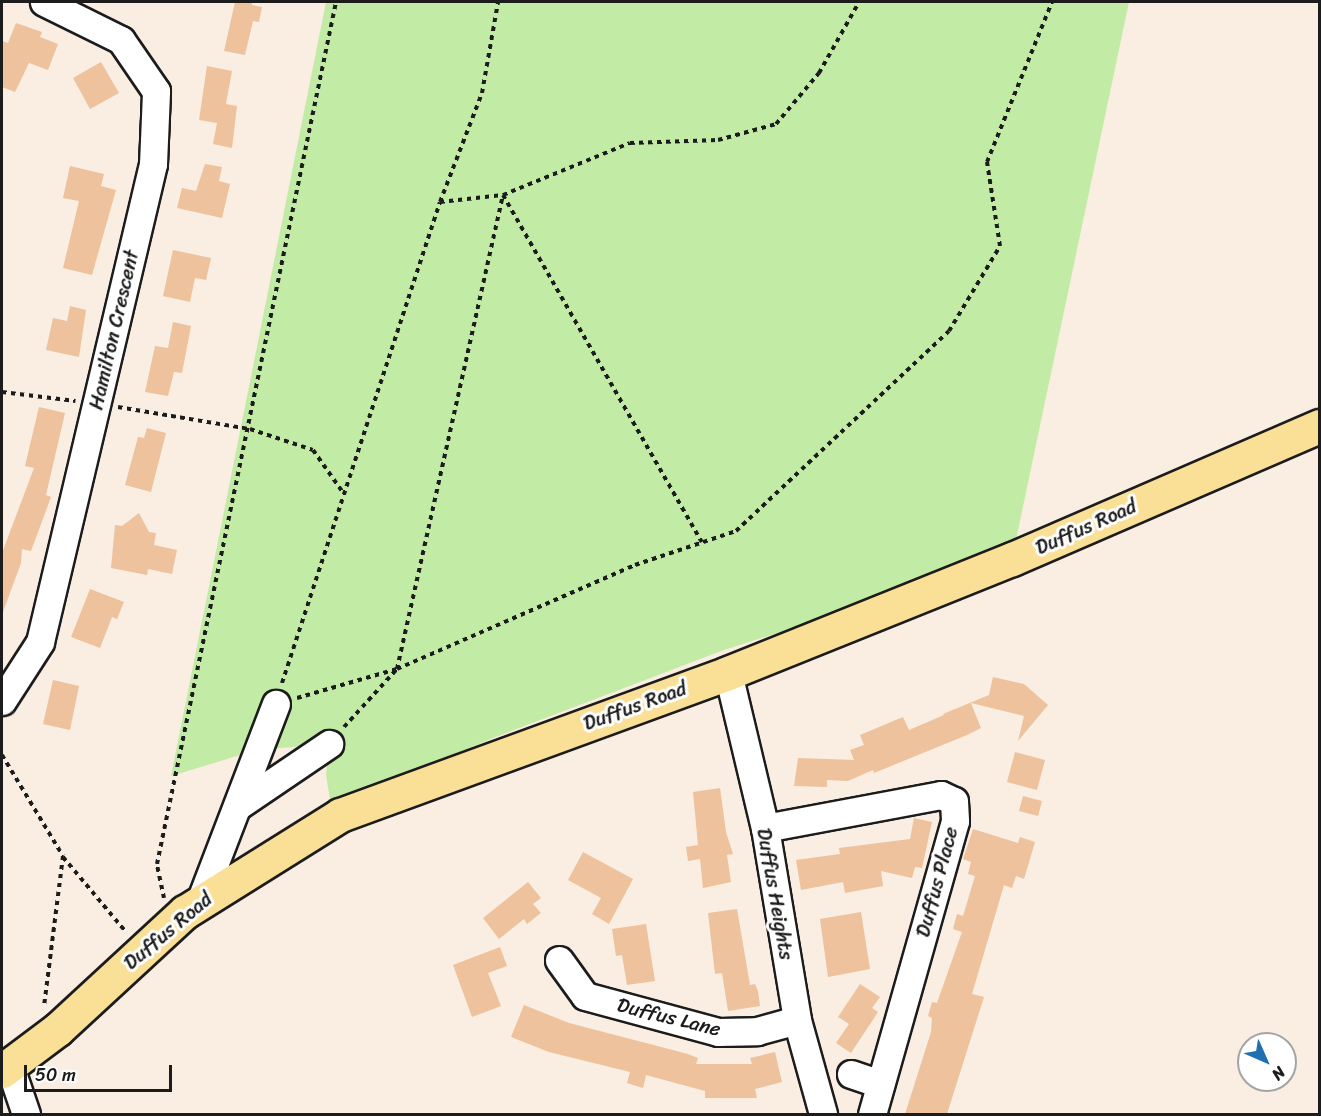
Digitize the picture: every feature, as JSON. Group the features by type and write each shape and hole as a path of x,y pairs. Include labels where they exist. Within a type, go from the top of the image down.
{"main road":[{"name":"Duffus Road","path":"6,1069 39,1044 201,899 340,815 728,673 1012,559 1320,426"}],"street":[{"name":"Hamilton Crescent","path":"2,701 40,642 153,164 156,92 121,40 44,2"},
{"name":"Duffus Heights","path":"728,673 765,828 797,1020 824,1114"},
{"path":"201,899 276,704"},
{"path":"239,805 329,744"},
{"name":"Duffus Place","path":"765,828 941,795 954,801 955,821 872,1114"},
{"name":"Duffus Lane","path":"559,960 585,996 718,1032 757,1032 797,1020"},
{"path":"6,1069 26,1114"},
{"path":"851,1074 880,1084"}],"path":[{"path":"170,926 157,864 250,429 336,2"},
{"path":"276,704 440,202 482,93 498,2"},
{"path":"440,202 503,195 630,143 718,140 776,124 819,73 860,2"},
{"path":"276,704 397,669 635,565 736,531 949,331 1000,246 987,162 1052,2"},
{"path":"503,195 702,542"},
{"path":"329,744 397,669 503,195"},
{"path":"2,392 97,404 250,429 313,450 344,494"},
{"path":"2,755 63,856 142,951"},
{"path":"39,1044 63,856"}],"green space":[{"path":"326,2 1129,2 1012,559 724,650 493,738 331,806 326,775 329,744 257,750 171,776"}],"building":[{"path":"235,2 252,2 252,5 262,7 259,22 253,21 245,55 224,51"},
{"path":"16,23 42,32 40,37 58,44 48,70 29,63 15,92 2,87 2,41 8,43"},
{"path":"101,62 119,93 90,109 73,78"},
{"path":"207,66 232,71 226,104 237,106 232,148 213,144 217,123 199,120"},
{"path":"205,164 222,167 219,181 230,184 222,218 177,208 182,188 196,191"},
{"path":"70,166 104,174 101,186 116,190 92,275 63,268 79,201 63,198"},
{"path":"173,250 211,258 206,280 195,278 190,302 163,296"},
{"path":"70,306 86,310 79,357 46,350 53,318 67,321"},
{"path":"173,322 191,326 182,373 174,372 168,396 145,392 155,346 168,348"},
{"path":"39,407 65,413 46,495 51,497 31,551 22,549 21,563 3,612 2,553 34,468 25,466"},
{"path":"147,428 166,433 151,492 125,485 138,437 144,438"},
{"path":"139,513 149,532 156,533 154,545 177,550 172,574 148,569 147,575 111,568 115,525 122,526"},
{"path":"90,589 124,602 117,619 112,617 100,648 71,637"},
{"path":"993,677 1024,684 1048,705 1018,741 1024,716 971,703 981,728 967,735 874,773 873,770 848,781 827,780 827,787 794,786 798,758 854,760 850,750 864,745 860,735 903,717 909,730 944,715 943,714 989,695"},
{"path":"53,680 79,686 70,730 43,724"},
{"path":"1015,752 1045,760 1037,790 1007,782"},
{"path":"720,788 726,832 733,854 727,855 731,882 703,888 700,859 688,861 686,847 698,845 693,792"},
{"path":"1023,796 1042,801 1038,816 1019,811"},
{"path":"914,818 932,822 922,868 915,867 912,878 881,871 883,886 845,893 843,882 801,890 796,860 840,854 839,848 910,839"},
{"path":"973,829 1018,843 1020,837 1035,842 1024,879 1016,876 1012,888 1004,885 972,994 984,997 947,1114 905,1114 931,1032 932,1018 928,1016 932,1002 937,1003 962,932 953,929 957,914 963,916 975,876 968,874 971,862 963,859"},
{"path":"583,852 633,879 609,924 592,914 601,898 568,880"},
{"path":"528,882 541,898 533,904 541,913 527,924 524,919 499,939 483,918"},
{"path":"737,909 750,985 755,984 760,1006 728,1011 722,973 715,974 708,913"},
{"path":"861,912 870,969 828,977 820,919"},
{"path":"646,924 655,981 627,985 622,955 616,956 612,929"},
{"path":"500,947 507,966 488,973 501,1006 472,1017 453,965"},
{"path":"860,984 880,997 872,1008 878,1012 851,1053 836,1043 849,1024 838,1017"},
{"path":"524,1005 569,1023 688,1054 698,1058 696,1064 752,1064 750,1058 775,1052 782,1082 755,1089 757,1098 705,1098 705,1091 646,1075 643,1088 627,1083 630,1072 549,1052 511,1037"}]}
